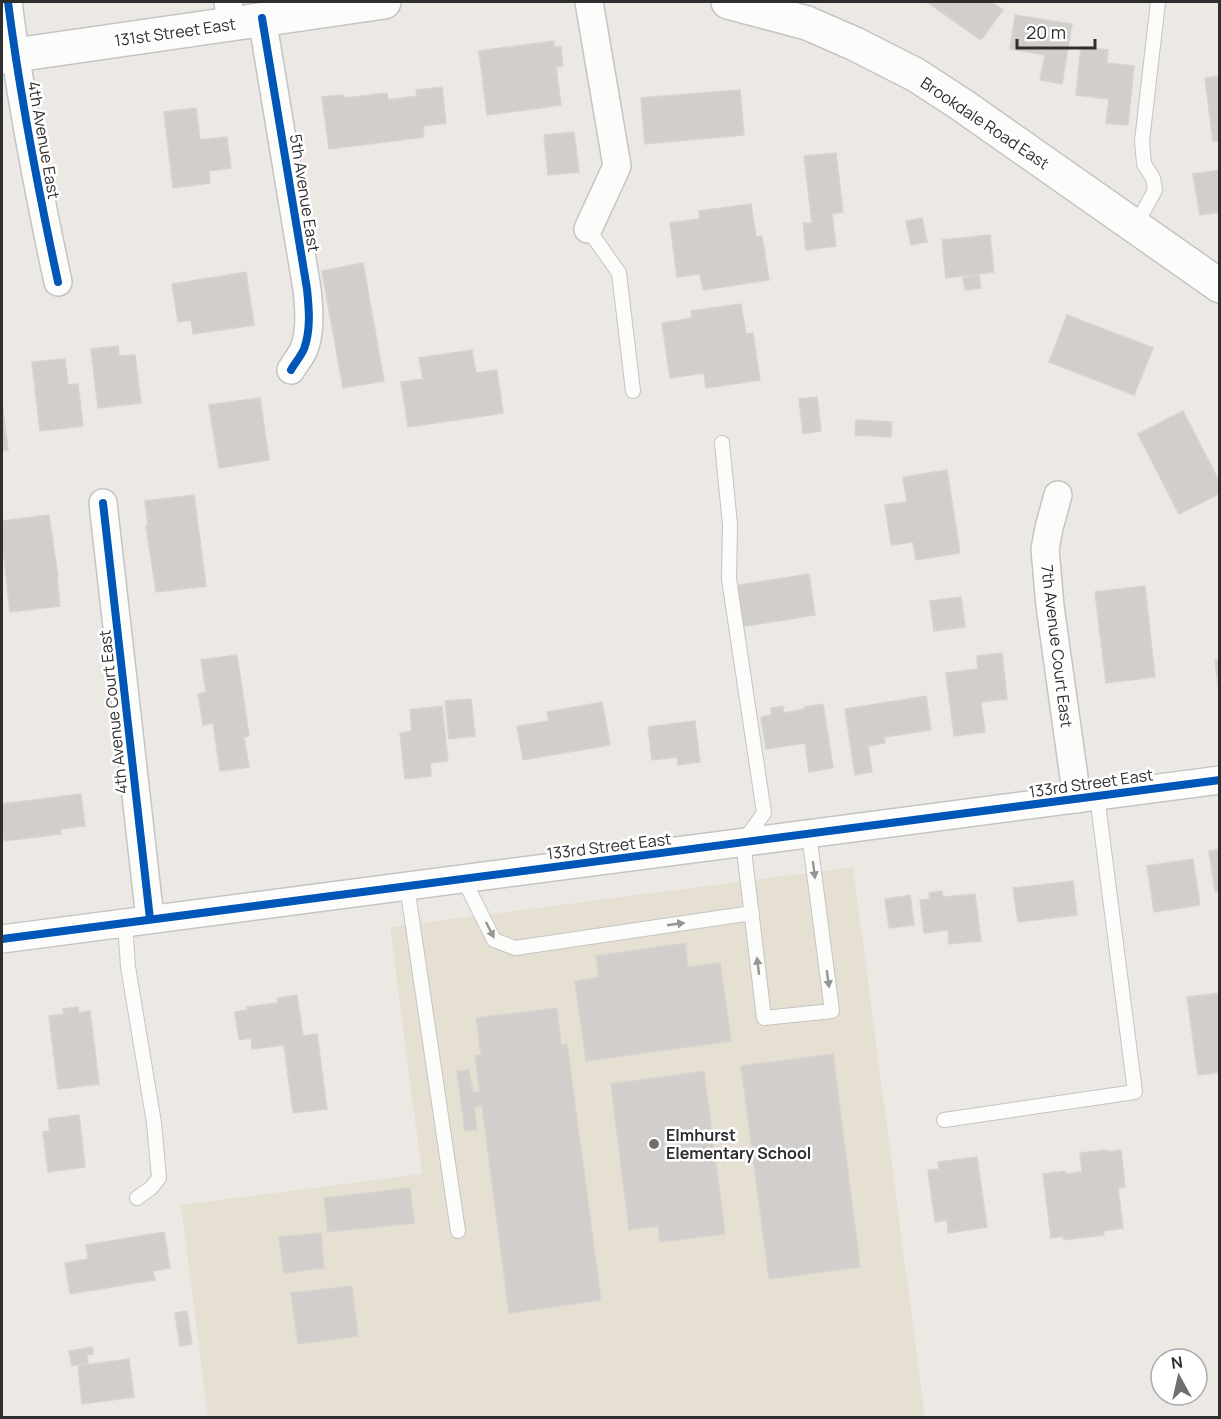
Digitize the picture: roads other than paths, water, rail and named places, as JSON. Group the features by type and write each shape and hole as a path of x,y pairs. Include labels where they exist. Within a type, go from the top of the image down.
{"main road":[{"name":"131st Street East","path":"8,56 240,14 384,2"},
{"name":"Brookdale Road East","path":"728,2 807,23 916,75 1220,286"}],"street":[{"name":"4th Avenue East","path":"8,2 8,56 58,282"},
{"path":"588,229 617,166 589,2"},
{"name":"5th Avenue East","path":"240,14 307,289 309,313 304,349 291,370"},
{"name":"7th Avenue Court East","path":"1058,495 1045,549 1050,606 1087,798"},
{"name":"4th Avenue Court East","path":"103,503 138,921"},
{"name":"133rd Street East","path":"2,939 1220,780"}],"lane":[{"path":"1136,227 1155,190 1153,178 1144,164 1142,141 1158,2"},
{"path":"588,229 619,273 633,391"},
{"path":"722,443 730,525 729,579 764,813 743,842 764,1018 832,1011 809,834"},
{"path":"944,1119 1135,1092 1087,798"},
{"path":"463,878 494,940 515,948 752,913"},
{"path":"407,886 458,1231"},
{"path":"137,1198 151,1188 159,1178 154,1123 128,967 138,921"}],"place":[{"name":"Elmhurst Elementary School","path":"654,1144"}]}
